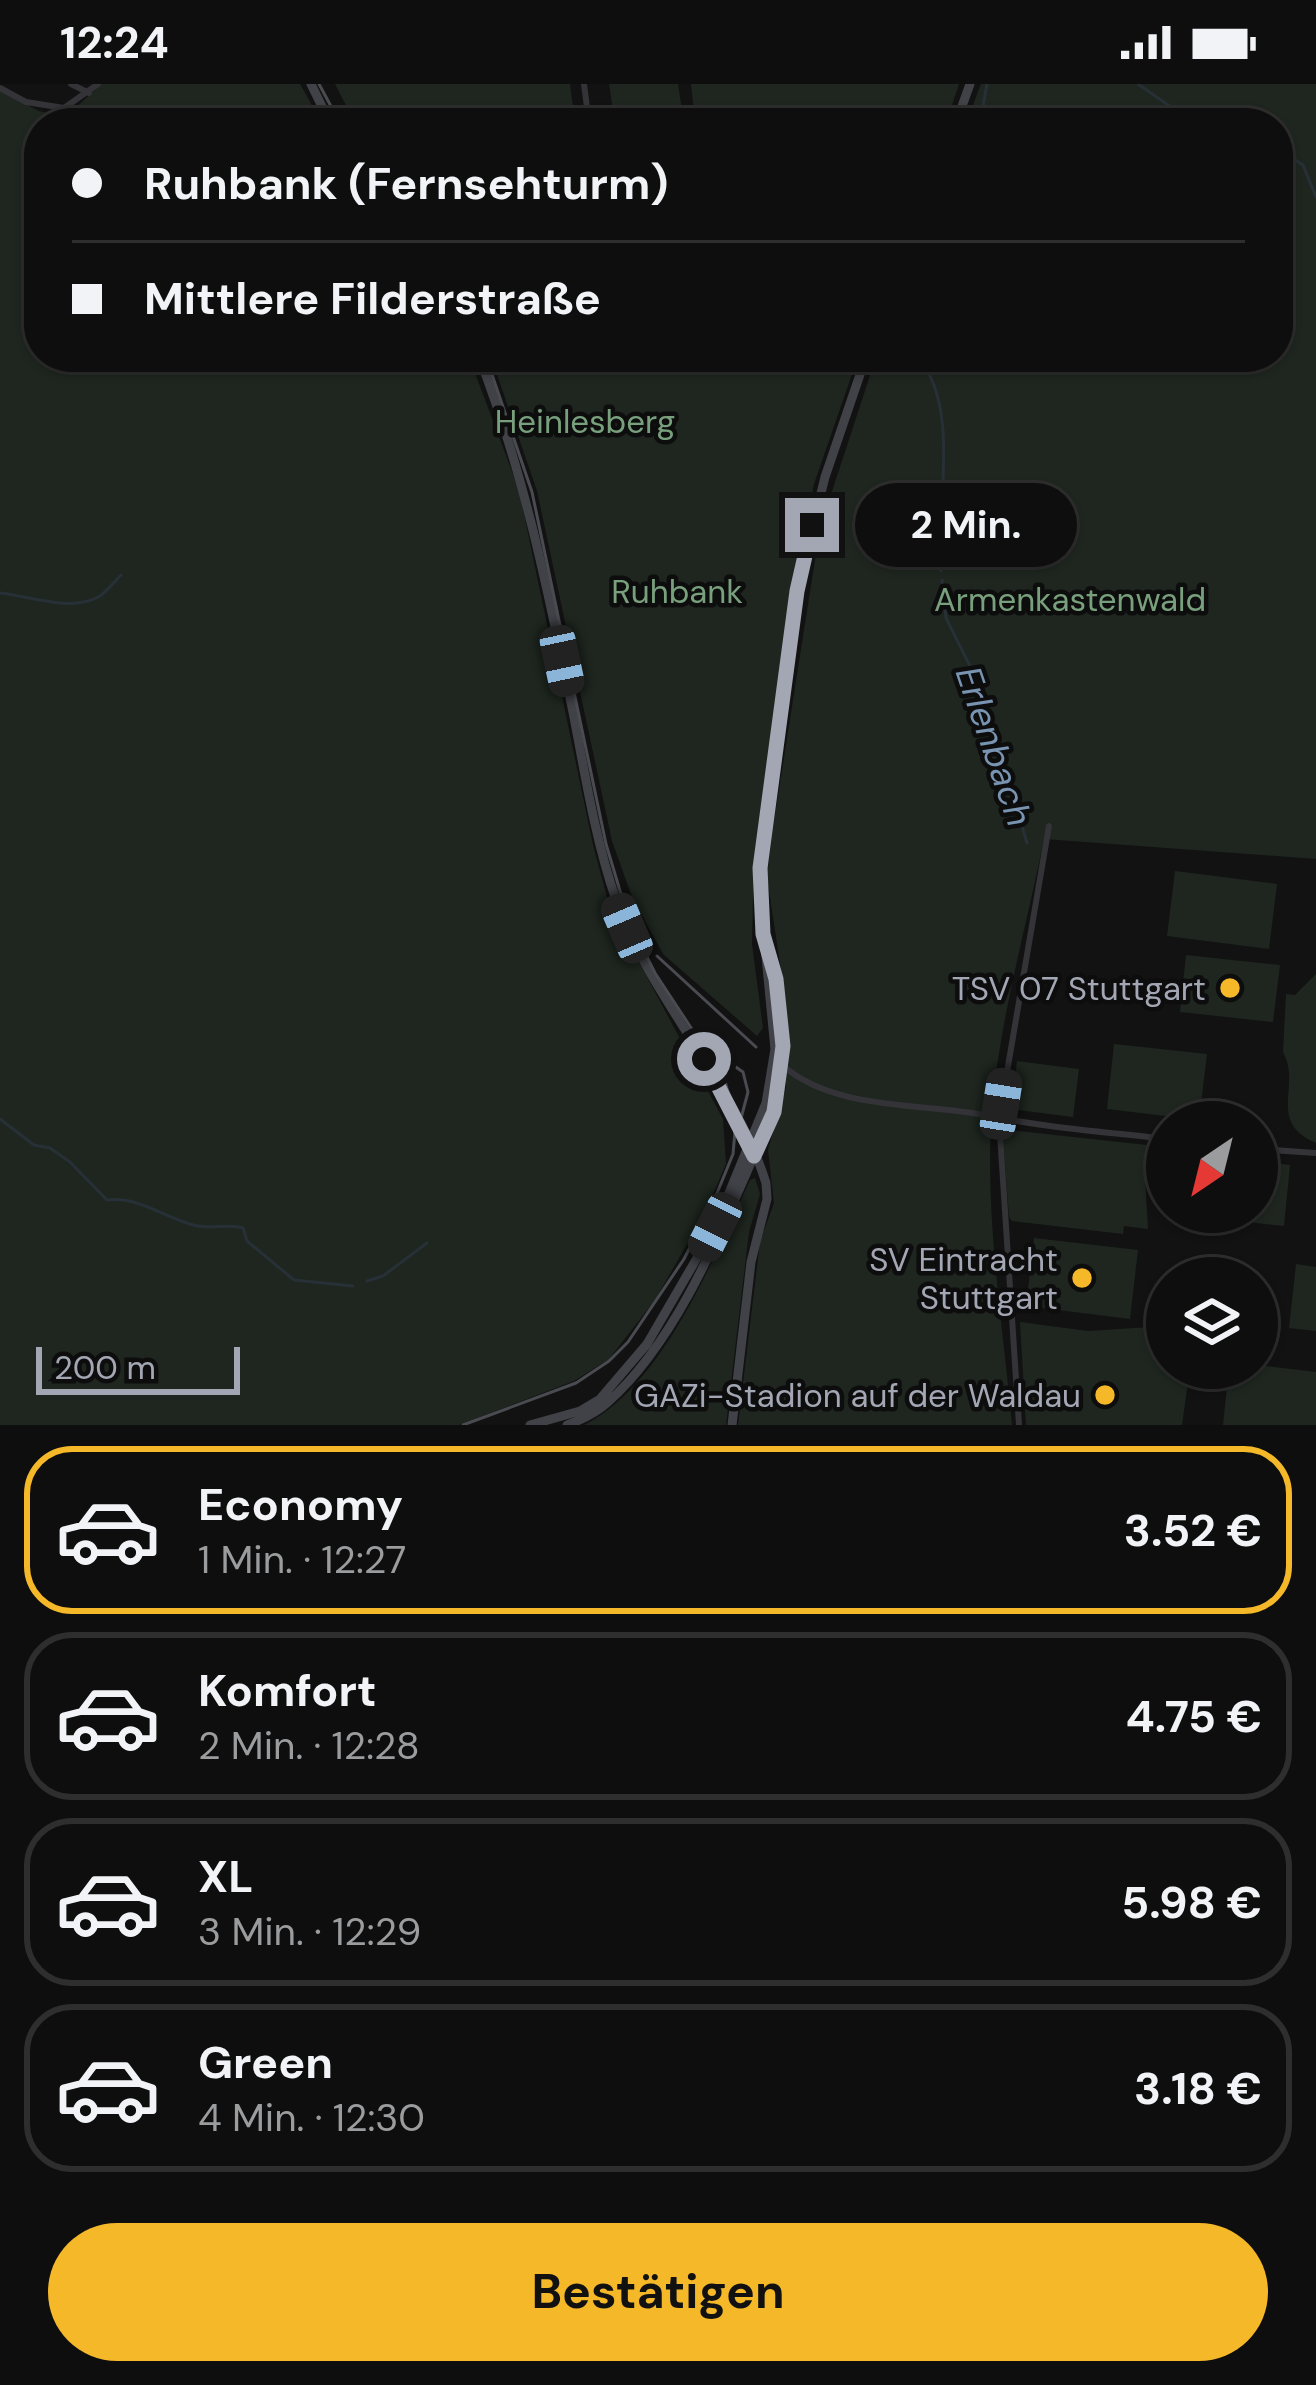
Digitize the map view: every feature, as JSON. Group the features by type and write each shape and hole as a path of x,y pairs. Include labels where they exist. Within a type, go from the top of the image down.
{"main road":[{"path":"484,372 526,494 600,845 617,904 646,967 734,1116 764,1177 767,1199 753,1249 732,1425"},
{"path":"571,1424 604,1406 624,1387 668,1327 704,1264 766,1102 775,1049 760,868 797,591 825,477 861,372"},
{"path":"530,1425 580,1411 600,1400 634,1362 698,1260 774,1112 782,1065 781,1012 763,934"},
{"path":"775,1049 782,1065"},
{"path":"734,1116 752,1118 766,1102"}],"street":[{"path":"71,84 88,93"},
{"path":"64,108 98,84"},
{"path":"0,88 48,108"},
{"path":"1018,1425 999,1119 1049,826"},
{"path":"782,1065 843,1095 1146,1136"},
{"path":"1278,1151 1316,1154"}],"green space":[{"path":"101,84 300,84 314,108 76,108"},
{"path":"335,84 570,84 573,108 347,108"},
{"path":"609,84 678,84 682,108 613,108"},
{"path":"691,84 959,84 951,108 693,108"},
{"name":"Armenkastenwald","path":"981,84 1316,84 1316,859 1044,839 1007,1009 992,1112 992,1229 1012,1425 738,1425 760,1242 774,1203 768,1150 786,1087 784,990 767,877 772,834 820,528 871,372 1293,372 1293,108 972,108"},
{"path":"0,91 33,108 24,108 24,372 475,372 519,490 610,908 723,1119 726,1164 705,1213 655,1300 609,1359 574,1381 459,1425 0,1425"},
{"name":"Ruhbank","path":"496,372 853,372 814,484 781,665 754,856 752,944 763,1028 757,1036 663,954 632,897 612,841 537,491"},
{"path":"1175,871 1277,884 1269,949 1167,936"},
{"name":"TSV 07 Stuttgart","path":"1186,955 1280,965 1273,1022 1180,1012"},
{"path":"1316,974 1316,1143 1292,1125 1283,1052 1286,994 1295,995"},
{"path":"1114,1044 1207,1054 1201,1101 1146,1101 1146,1114 1107,1109"},
{"path":"1017,1061 1079,1069 1073,1117 1011,1109"},
{"path":"1008,1130 1146,1145 1146,1229 1124,1226 1123,1234 1012,1221 1003,1136"},
{"path":"1278,1164 1290,1165 1284,1226 1278,1225"},
{"path":"755,1178 760,1194 749,1232 726,1425 584,1425 612,1406 662,1351"},
{"name":"SV Eintracht Stuttgart","path":"1034,1238 1138,1250 1130,1319 1026,1306"},
{"path":"1296,1264 1316,1267 1316,1331 1289,1328"},
{"name":"GAZi-Stadion auf der Waldau","path":"1020,1322 1088,1331 1146,1327 1146,1389 1187,1389 1182,1425 1026,1425"},
{"path":"1278,1367 1316,1372 1316,1425 1223,1425 1227,1389 1278,1389"}],"waterway":[{"name":"Erlenbach","path":"983,108 987,84"},
{"path":"1138,84 1172,108"},
{"path":"1293,159 1303,165 1316,197"},
{"name":"Erlenbach","path":"927,372 943,431 941,571"},
{"path":"0,593 76,603 100,596 121,575"},
{"name":"Erlenbach","path":"942,580 946,618 981,688 1027,843"},
{"path":"0,1119 34,1145 50,1148 70,1162 107,1200 140,1204 199,1226 243,1228 247,1241 294,1280 353,1286"},
{"path":"367,1281 383,1276 427,1243"}],"tram line":[{"path":"319,84 332,108"},
{"path":"463,1425 576,1383 628,1342 684,1259 713,1203 733,1154 736,1120 724,1078 655,973 629,921 606,844 532,492 491,372"},
{"path":"657,956 756,1047"},
{"path":"710,1075 727,1061 743,1072 748,1092 740,1122"}],"place":[{"name":"TSV 07 Stuttgart","path":"1230,988"},
{"name":"SV Eintracht Stuttgart","path":"1082,1278"},
{"name":"GAZi-Stadion auf der Waldau","path":"1105,1395"}],"route":[{"path":"704,1059 754,1156 774,1112 783,1046 776,979 763,934 760,868 797,591 812,525"}],"park label":[{"name":"Heinlesberg","path":"585,421"}]}
